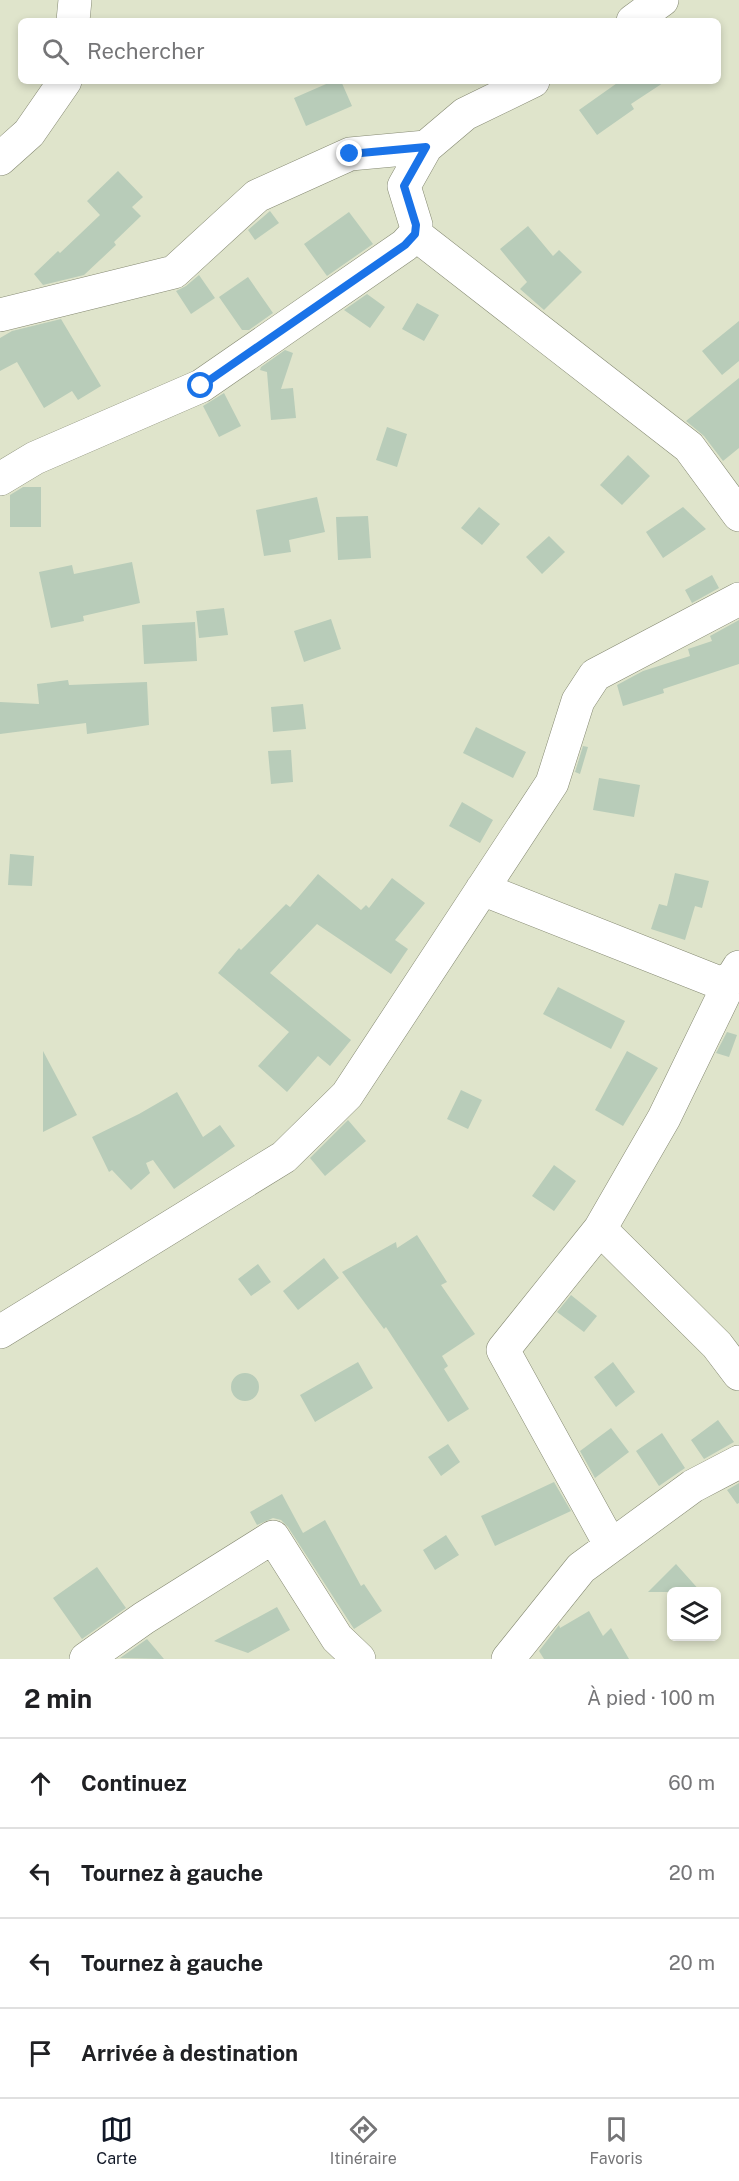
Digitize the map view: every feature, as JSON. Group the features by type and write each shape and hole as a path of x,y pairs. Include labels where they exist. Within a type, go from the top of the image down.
{"street":[{"path":"73,18 75,0"},
{"path":"637,18 662,0"},
{"path":"0,159 29,133 63,84"},
{"path":"0,479 35,458 201,386 405,245 415,234 416,225 404,186 426,147 465,114 527,84"},
{"path":"0,315 174,272 256,196 350,154 426,147"},
{"path":"415,234 689,447 739,515"},
{"path":"0,1332 284,1156 347,1095 552,783 578,702 595,675 739,599"},
{"path":"482,889 720,983 736,973"},
{"path":"611,1546 503,1350 600,1229 664,1118 736,973"},
{"path":"600,1229 717,1345 739,1374"},
{"path":"508,1659 581,1568 693,1486 739,1462"},
{"path":"86,1659 144,1618 273,1537 337,1638 359,1659"}],"building":[{"path":"326,84 342,84 352,106 306,126 294,98"},
{"path":"616,84 661,84 631,104 634,109 597,135 579,110"},
{"path":"118,171 143,197 132,207 141,216 114,242 116,245 84,275 43,285 34,274 100,215 87,201"},
{"path":"270,211 279,223 255,240 248,230"},
{"path":"349,212 373,244 327,276 304,244"},
{"path":"528,226 553,256 559,250 582,272 544,310 520,289 527,282 500,249"},
{"path":"199,275 215,298 191,314 176,291"},
{"path":"248,277 273,313 249,330 242,330 219,297"},
{"path":"367,294 385,307 370,328 344,310"},
{"path":"417,303 439,315 424,341 402,329"},
{"path":"61,319 101,386 78,400 72,391 44,408 17,362 0,371 0,338 12,331"},
{"path":"739,321 739,361 722,375 702,351"},
{"path":"285,350 293,353 281,389 293,388 296,418 271,420 267,372 260,370"},
{"path":"739,378 739,448 723,461 704,436 686,421"},
{"path":"224,393 241,426 219,437 203,406"},
{"path":"387,427 407,434 397,467 376,460"},
{"path":"628,455 650,476 622,505 600,485"},
{"path":"23,487 41,487 41,527 10,527 10,495"},
{"path":"317,497 325,532 289,540 291,552 264,556 256,510"},
{"path":"479,507 500,524 482,545 461,528"},
{"path":"683,507 706,529 663,558 646,532"},
{"path":"368,516 371,558 338,560 336,517"},
{"path":"549,536 565,552 542,574 526,557"},
{"path":"132,562 140,603 83,616 84,621 51,628 39,572 72,565 74,574"},
{"path":"712,575 719,588 692,603 685,590"},
{"path":"224,608 228,635 199,638 196,611"},
{"path":"331,619 341,649 304,662 294,631"},
{"path":"739,620 739,664 663,689 664,693 623,706 617,685 643,671 690,656 688,649 712,641 710,636"},
{"path":"195,622 197,661 144,664 142,625"},
{"path":"68,680 69,685 147,682 149,725 87,734 86,723 0,734 0,702 39,704 37,684"},
{"path":"303,704 306,729 273,732 271,707"},
{"path":"476,727 526,752 513,778 463,753"},
{"path":"583,746 588,747 580,774 575,772"},
{"path":"291,750 293,782 271,784 268,751"},
{"path":"599,778 640,785 634,817 593,810"},
{"path":"462,802 493,820 480,843 449,826"},
{"path":"10,854 34,856 32,886 8,885"},
{"path":"675,873 709,881 702,908 695,906 685,940 651,929 659,904 667,906"},
{"path":"318,874 361,910 366,905 369,908 392,878 425,903 395,940 408,949 391,974 317,924 270,973 351,1040 330,1066 318,1056 287,1092 258,1066 289,1032 218,973 239,948 241,950 286,904 290,907"},
{"path":"558,987 625,1021 611,1049 543,1014"},
{"path":"727,1032 737,1035 729,1057 716,1053"},
{"path":"43,1051 77,1115 43,1132"},
{"path":"627,1051 658,1068 623,1126 595,1110"},
{"path":"461,1090 482,1100 468,1129 447,1119"},
{"path":"177,1092 203,1137 220,1125 235,1146 174,1189 153,1160 146,1163 150,1173 131,1190 112,1170 109,1172 92,1137"},
{"path":"348,1120 366,1141 325,1176 310,1158"},
{"path":"554,1165 576,1181 554,1211 532,1196"},
{"path":"417,1235 447,1282 441,1285 475,1334 442,1356 448,1366 444,1369 469,1409 448,1422 386,1327 384,1329 342,1272 396,1242 397,1248"},
{"path":"324,1258 339,1278 298,1310 283,1291"},
{"path":"258,1264 271,1282 251,1296 238,1279"},
{"path":"571,1295 597,1316 584,1332 557,1312"},
{"path":"358,1362 373,1388 315,1422 300,1395"},
{"path":"613,1362 635,1392 616,1407 594,1377"},
{"path":"245,1373 255,1377 259,1387 255,1397 245,1401 235,1397 231,1387 235,1377"},
{"path":"718,1420 734,1442 704,1459 691,1440"},
{"path":"611,1428 629,1452 595,1478 580,1451"},
{"path":"662,1433 685,1468 659,1486 636,1451"},
{"path":"448,1444 460,1462 441,1476 428,1457"},
{"path":"554,1482 571,1511 495,1546 481,1516"},
{"path":"739,1483 739,1503 737,1504 727,1490"},
{"path":"282,1494 303,1533 325,1520 361,1586 364,1584 382,1611 354,1629 288,1527 281,1520 273,1518 257,1525 250,1512"},
{"path":"446,1535 459,1555 435,1570 423,1550"},
{"path":"676,1564 697,1587 667,1587 667,1592 648,1592"},
{"path":"97,1567 126,1608 82,1639 53,1598"},
{"path":"277,1607 290,1630 248,1653 214,1641"},
{"path":"589,1611 603,1636 611,1628 629,1659 544,1659 539,1651 559,1625 560,1628"},
{"path":"147,1639 164,1659 120,1658"}],"route":[{"path":"201,386 405,245 415,234 416,225 404,186 426,147 350,154"}]}
